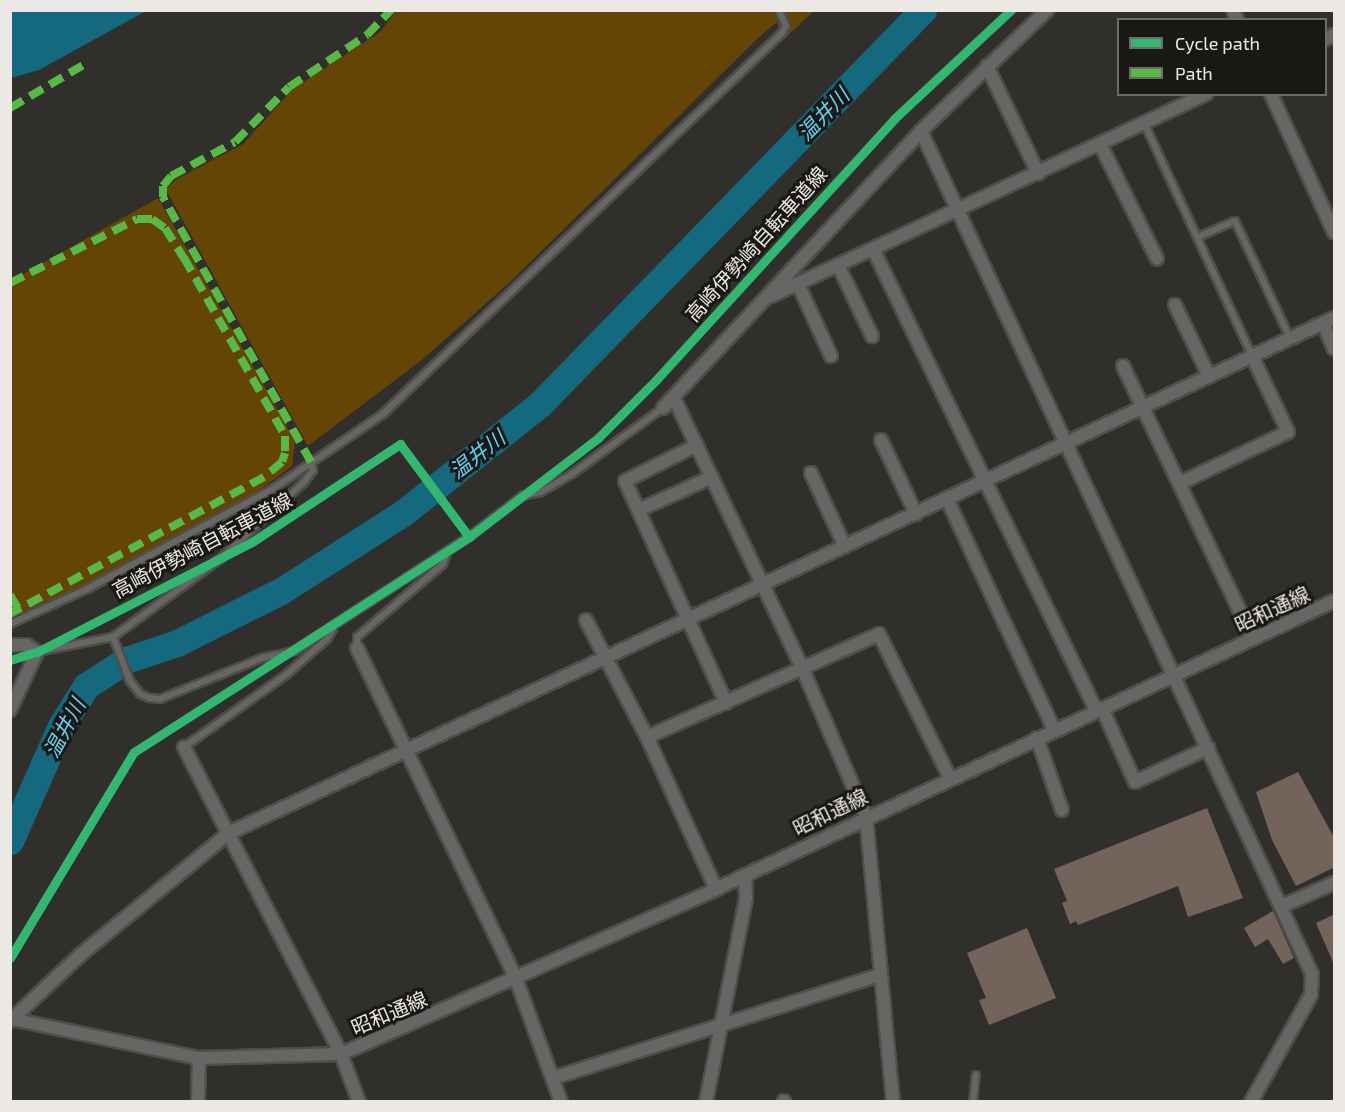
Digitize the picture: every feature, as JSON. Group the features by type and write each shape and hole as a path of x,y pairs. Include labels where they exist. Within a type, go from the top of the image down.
{"street":[{"path":"663,408 674,399 921,131 1047,10"},
{"path":"987,66 1038,172"},
{"path":"765,298 1202,96"},
{"path":"1272,96 1335,232"},
{"path":"921,131 955,210 1282,906 1314,984 1251,1101"},
{"path":"1100,144 1157,260"},
{"path":"873,249 985,481 1135,782 1208,748"},
{"path":"838,265 872,336"},
{"path":"798,284 831,356"},
{"path":"1175,305 1209,376"},
{"path":"11,1020 80,955 229,833 690,621 1064,443 1329,321 1335,349"},
{"path":"1180,483 1288,432 1252,356"},
{"path":"1123,366 1253,639"},
{"path":"674,399 803,670 866,816 893,1101"},
{"path":"882,440 916,514"},
{"path":"697,445 625,481 726,703"},
{"path":"811,473 844,547"},
{"path":"639,510 712,477"},
{"path":"946,500 1054,730"},
{"name":"昭和通線","path":"341,1054 516,979 716,889 866,816 1335,601"},
{"path":"586,620 608,657 647,737 716,889"},
{"path":"647,737 803,670 879,634 950,778"},
{"path":"10,645 26,645 37,652 12,704"},
{"path":"357,648 516,979 561,1101"},
{"path":"1037,738 1062,810"},
{"path":"184,747 341,1054 359,1101"},
{"path":"706,1101 747,900 745,875"},
{"path":"1282,906 1335,883"},
{"path":"553,1078 721,1023 880,975"},
{"path":"11,1020 199,1058 341,1054"},
{"path":"198,1101 199,1058"}],"lane":[{"path":"10,624 87,589 272,490 382,414 597,212 782,33 786,26 779,10"},
{"path":"1144,123 1252,356"},
{"path":"1198,237 1235,221 1290,338"},
{"path":"114,639 130,681 140,694 160,699 262,658 294,651 447,552 522,496 541,492 572,474 663,408"},
{"path":"37,652 114,639 220,559 304,482 313,470 311,462"},
{"path":"357,648 357,637 442,564 447,552"},
{"path":"184,747 287,674 327,639 334,626"},
{"path":"973,1101 976,1075"}],"shaded area":[{"path":"396,11 814,11 784,39 777,22 760,36 511,281 423,359 308,446 166,190 175,180 243,144 293,89 380,32"},
{"path":"158,198 295,441 292,466 257,492 84,585 11,617 11,281"}],"water":[{"path":"11,10 146,11 39,70 11,78"}],"building":[{"path":"1298,772 1335,839 1335,867 1296,886 1272,840 1256,792"},
{"path":"1207,808 1243,898 1188,917 1178,886 1078,925 1076,921 1070,924 1062,903 1067,901 1054,869"},
{"path":"1273,911 1294,958 1283,964 1268,939 1255,947 1244,928"},
{"path":"1335,914 1335,967 1316,923"},
{"path":"1027,928 1056,998 989,1025 979,1000 986,998 967,953"}],"waterway":[{"name":"温井川","path":"10,841 61,726 86,686 126,660 177,643 281,591 403,513 539,405 923,10"}],"marked path":[{"path":"311,462 163,197 163,186 171,176 235,142 289,87 367,35 391,10"},
{"path":"10,108 85,64"},
{"path":"10,283 137,219 152,219 165,228 184,258 285,436 285,453 282,462 264,477 10,614"},
{"path":"10,595 19,610"}],"cycle path":[{"name":"高崎伊勢崎自転車道線","path":"10,958 134,752 469,537 598,438 656,380 894,119 1011,10"},
{"name":"高崎伊勢崎自転車道線","path":"10,660 37,652 252,542 400,444 469,537"}]}
